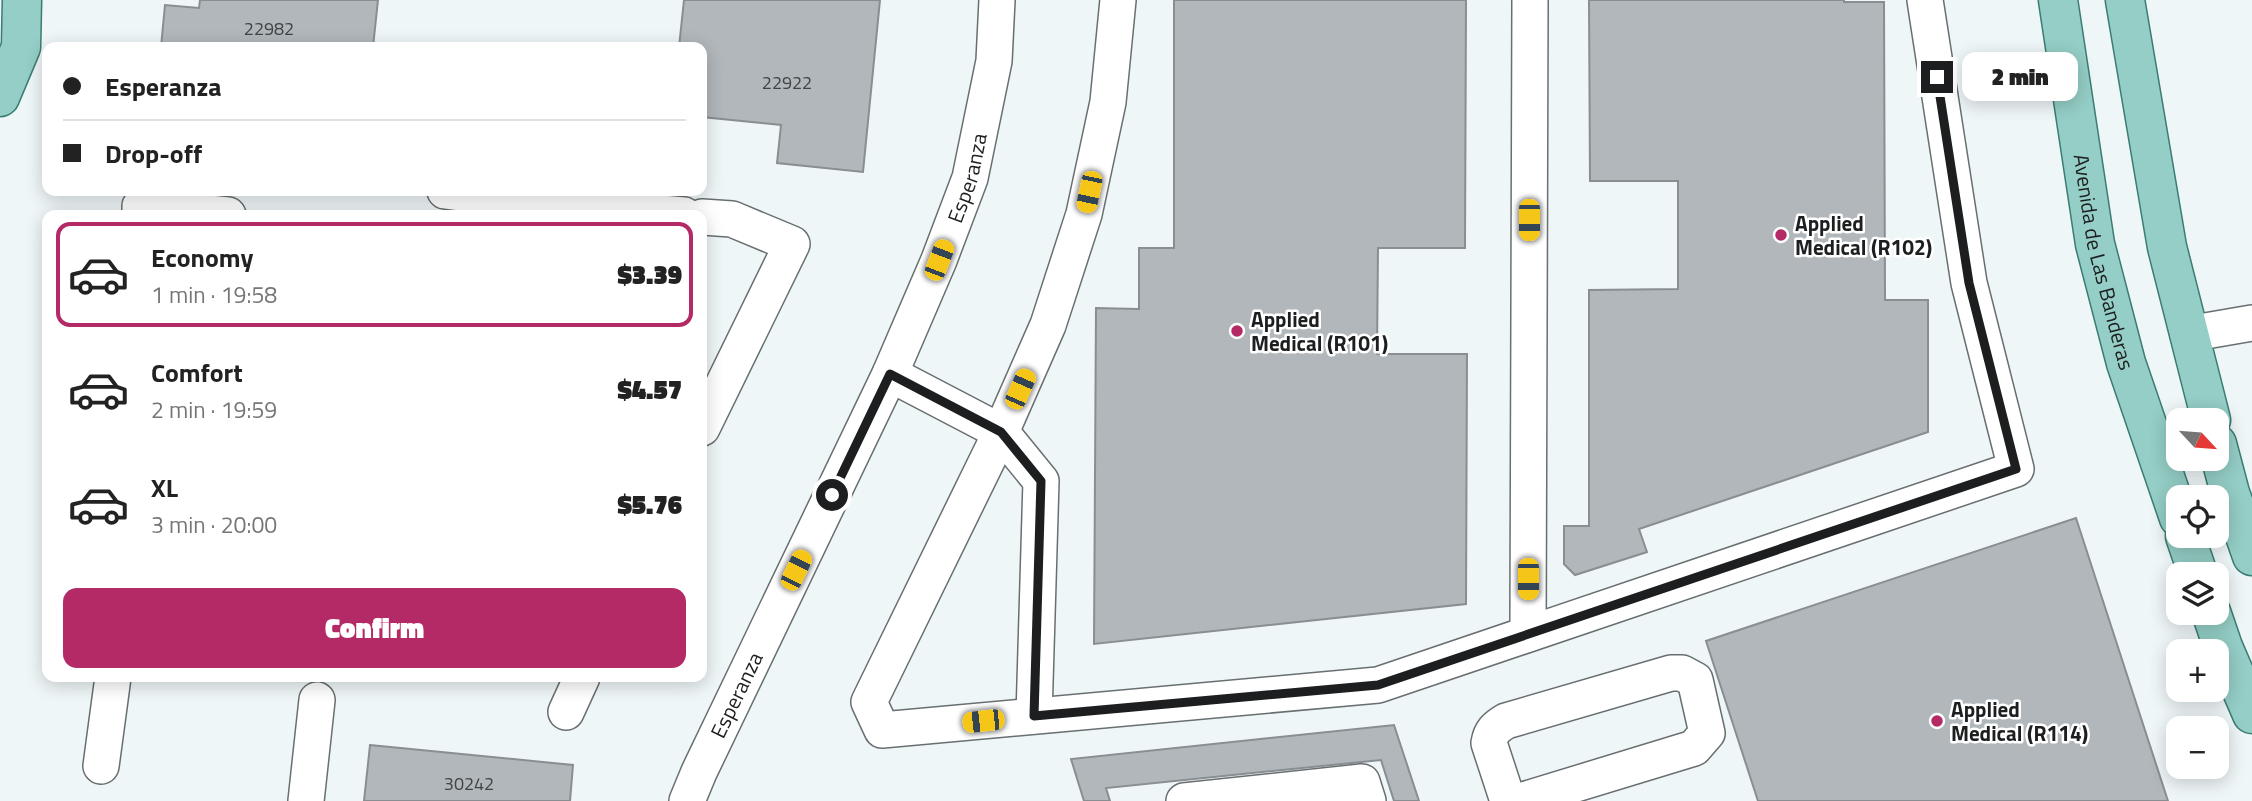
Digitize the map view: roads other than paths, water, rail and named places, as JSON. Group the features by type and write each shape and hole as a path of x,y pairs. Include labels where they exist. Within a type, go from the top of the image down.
{"main road":[{"path":"0,97 21,47 22,0"},
{"name":"Avenida de Las Banderas","path":"2058,0 2095,244 2126,363 2168,485"},
{"path":"2125,0 2167,247 2208,408"},
{"path":"2224,471 2252,556"},
{"path":"2215,625 2252,714"}],"street":[{"name":"Esperanza","path":"687,801 919,310 970,178 995,61 997,0"},
{"path":"1118,0 1108,102 1084,214 1048,326 1001,432 869,702 883,730 1378,685 2016,469 1969,283 1925,0"},
{"path":"1528,634 1530,0"},
{"path":"482,196 625,210"},
{"path":"140,210 140,206 179,210"},
{"path":"707,217 732,219 792,244 707,418"},
{"path":"2188,334 2252,323"},
{"path":"890,374 1001,432 1041,481 1034,716"},
{"path":"1508,801 1489,743 1490,735 1506,721 1671,673 1682,673 1695,680 1707,733 1694,748 1520,801"},
{"path":"101,766 112,682"},
{"path":"566,712 580,682"},
{"path":"306,801 317,701"},
{"path":"1184,801 1248,798 1362,782 1368,801"}],"place":[{"name":"Applied Medical (R102)","path":"1781,235"},
{"name":"Applied Medical (R101)","path":"1237,331"},
{"name":"Applied Medical (R114)","path":"1937,721"}]}
